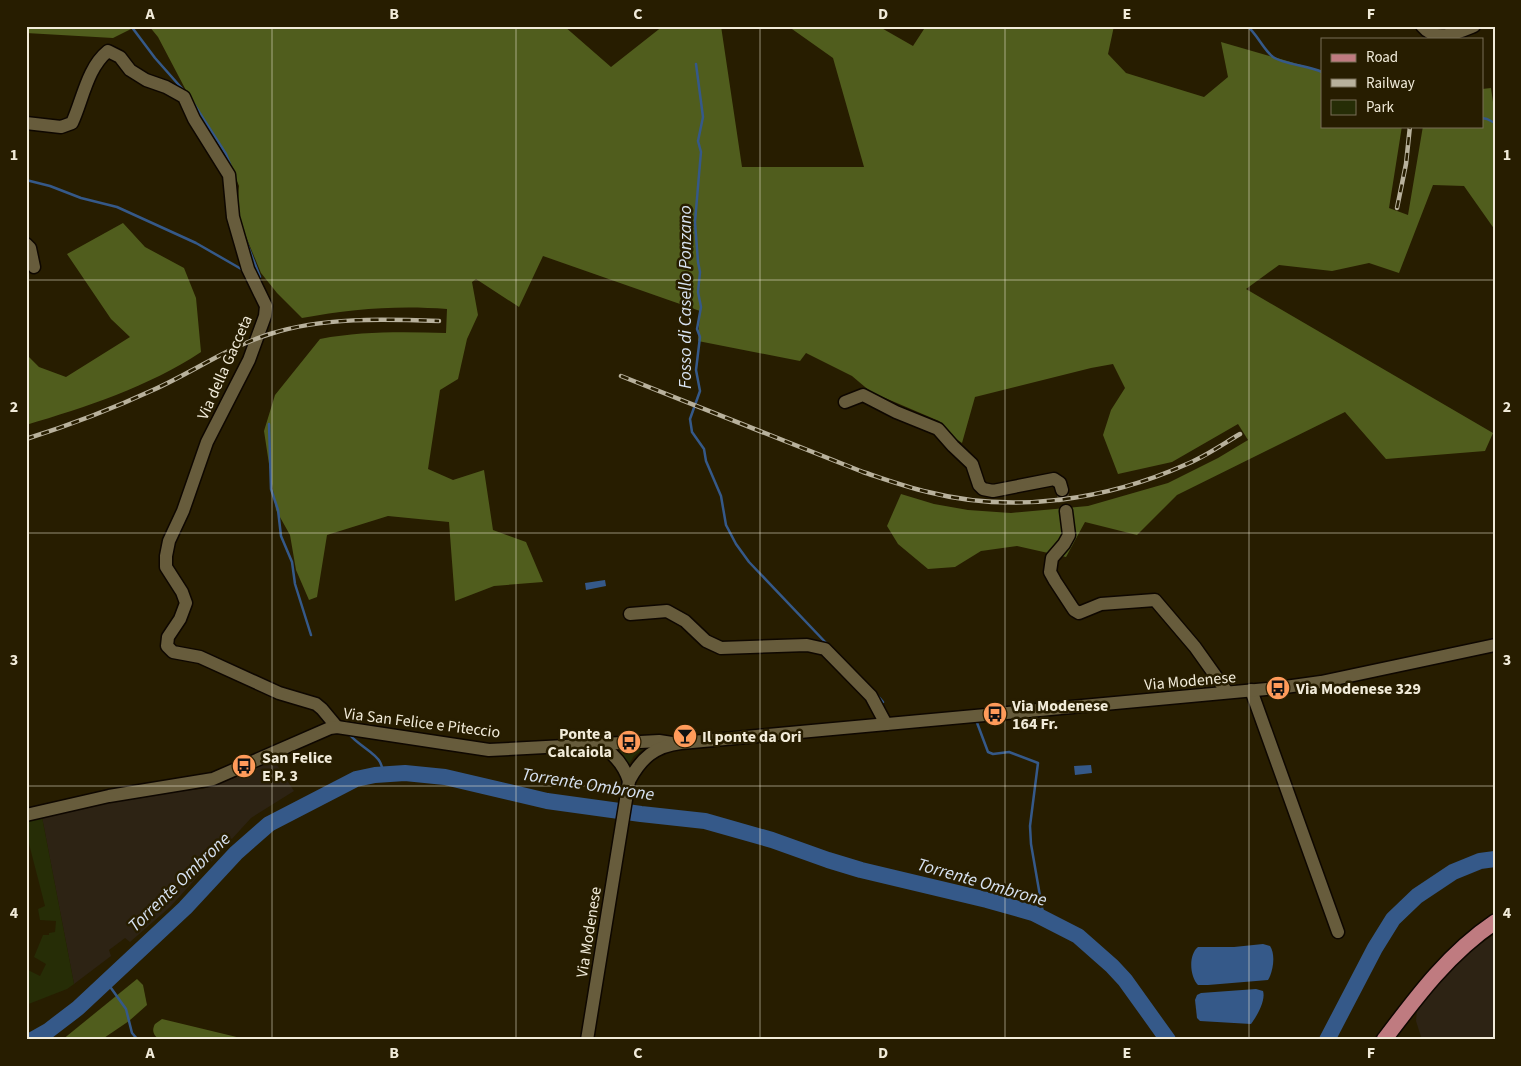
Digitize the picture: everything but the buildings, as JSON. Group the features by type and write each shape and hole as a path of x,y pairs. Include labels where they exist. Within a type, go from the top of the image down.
{"main road":[{"path":"1384,1040 1441,968 1477,934 1495,922"}],"street":[{"path":"1422,26 1432,34 1444,36 1474,26"},
{"name":"Via della Gacceta","path":"26,123 61,127 72,123 88,78 98,58 108,51 120,57 130,70 146,80 166,87 184,97 194,118 229,175 234,217 248,269 263,299 266,311 248,360 206,442 183,511 169,541 166,567 182,592 186,603 180,619 168,637 167,646 173,652 200,657 279,693 316,704 322,708 337,727"},
{"path":"26,244 30,248 34,268"},
{"path":"846,402 863,395 896,412 938,429 972,464 978,486 993,491 1054,479 1060,483 1062,490"},
{"path":"1066,511 1068,536 1052,558 1050,567 1055,581 1074,610 1079,612 1101,604 1154,600 1176,623 1227,692"},
{"path":"630,614 667,611 685,621 706,641 722,648 806,645 825,649 871,696 886,724"},
{"name":"Via Modenese","path":"677,743 1321,682 1495,645"},
{"path":"1251,690 1338,932"},
{"name":"Via San Felice e Piteccio","path":"26,815 109,796 214,779 330,728 337,727 489,750 659,741 677,743"},
{"path":"628,786 638,766 646,756 655,750 677,743"},
{"path":"598,744 616,758 625,770 628,786"},
{"name":"Via Modenese","path":"587,1040 628,786"}],"shaded area":[{"path":"273,759 294,791 251,818 170,907 130,942 125,938 109,950 111,956 74,984 42,817 146,794 203,789 234,778"},
{"path":"1495,934 1495,1040 1422,1040 1416,1021 1417,1009 1452,966"}],"green space":[{"path":"26,26 137,26 113,38 26,33"},
{"path":"149,26 564,26 611,67 663,26 721,26 742,167 864,167 833,58 792,29 793,26 878,26 913,46 926,26 1114,26 1108,54 1126,73 1204,97 1228,77 1221,42 1321,71 1321,128 1402,128 1389,208 1408,215 1423,128 1484,128 1484,89 1491,88 1495,116 1495,230 1464,186 1433,185 1399,273 1369,263 1332,271 1279,265 1246,289 1493,433 1485,451 1386,459 1345,412 1177,495 1137,535 1085,522 1066,557 1017,546 981,551 955,567 928,569 898,544 887,526 901,494 934,504 968,510 1011,513 1088,506 1168,483 1218,458 1248,440 1238,424 1172,462 1118,474 1103,435 1111,410 1125,388 1113,364 975,397 962,443 939,421 871,392 852,376 806,353 800,361 698,341 700,311 543,256 519,307 476,279 472,282 478,315 467,339 458,379 440,390 428,469 453,480 484,470 493,530 526,542 543,582 494,586 455,601 449,522 388,516 327,535 317,597 309,600 296,570 290,535 276,510 264,431 275,395 320,339 367,333 446,333 447,309 410,307 374,309 302,318 277,293 261,273 237,215 239,186 227,156 200,117 158,37"},
{"path":"123,223 145,247 184,268 196,298 201,352 160,376 138,386 94,403 26,425 26,354 39,367 66,377 130,337 111,319 67,254"},
{"path":"623,748 624,754 632,754 633,749 643,749 634,756 628,766 616,750"},
{"path":"42,817 74,984 67,989 26,1005 26,972 28,970 40,976 46,964 34,957 43,935 55,932 56,921 40,920 38,909 45,906 26,832 26,820"},
{"path":"137,979 143,985 147,1005 129,1021 101,1040 62,1040"},
{"path":"162,1019 249,1040 161,1040 155,1035 153,1029 155,1024"},
{"path":"285,1039 285,1040 249,1040"}],"water":[{"path":"605,580 606,586 586,590 585,583"},
{"path":"1091,765 1092,773 1075,775 1074,766"},
{"path":"1263,944 1270,946 1273,954 1272,968 1268,980 1208,985 1198,985 1195,981 1191,960 1198,947 1234,947"},
{"path":"1256,989 1263,991 1264,995 1251,1024 1200,1021 1197,1018 1195,1000 1197,995 1201,993"}],"waterway":[{"path":"131,26 155,58 186,93"},
{"path":"1247,26 1273,57 1321,72"},
{"name":"Fosso di Casello Ponzano","path":"696,64 703,117 698,141 701,152 695,222 700,272 698,292 701,307 697,329 700,337 696,370 700,391 690,419 692,432 704,449 706,461 721,496 726,525 736,544 749,562 828,645"},
{"path":"192,101 226,154 231,167"},
{"path":"1484,118 1495,123"},
{"path":"26,180 50,186 81,198 117,207 196,243 243,270"},
{"path":"246,241 260,277"},
{"path":"269,424 271,489 278,510 281,536 292,562 295,584 311,635"},
{"name":"Fosso di Casello Ponzano","path":"877,695 883,702"},
{"name":"Fosso di Casello Ponzano","path":"976,720 988,752 993,754 1009,752 1038,763 1030,826 1031,844 1044,919"},
{"path":"350,735 378,759 384,774"},
{"name":"Torrente Ombrone","path":"32,1040 48,1031 78,1008 185,908 236,853 269,824 356,779 375,775 405,773 445,777 547,801 705,821 772,840 861,870 1033,913 1078,936 1112,966 1125,980 1168,1040"},
{"name":"Torrente Ombrone","path":"1327,1040 1375,948 1393,919 1417,896 1453,872 1480,861 1495,859"},
{"path":"106,981 126,1009 132,1033 138,1040"}],"tunnel":[{"path":"1062,490 1066,511"}],"railway":[{"path":"1397,208 1406,164 1410,128"},
{"path":"26,439 122,404 255,339 290,328 353,320 439,321"},
{"path":"621,376 863,472 928,492 961,499 994,502 1060,500 1125,487 1194,461 1240,434"}],"place":[{"name":"Via Modenese 329","path":"1278,688"},
{"name":"Via Modenese 164 Fr.","path":"995,714"},
{"name":"Il ponte da Ori","path":"685,736"},
{"name":"Ponte a Calcaiola","path":"629,742"},
{"name":"San Felice E P. 3","path":"244,766"}]}
